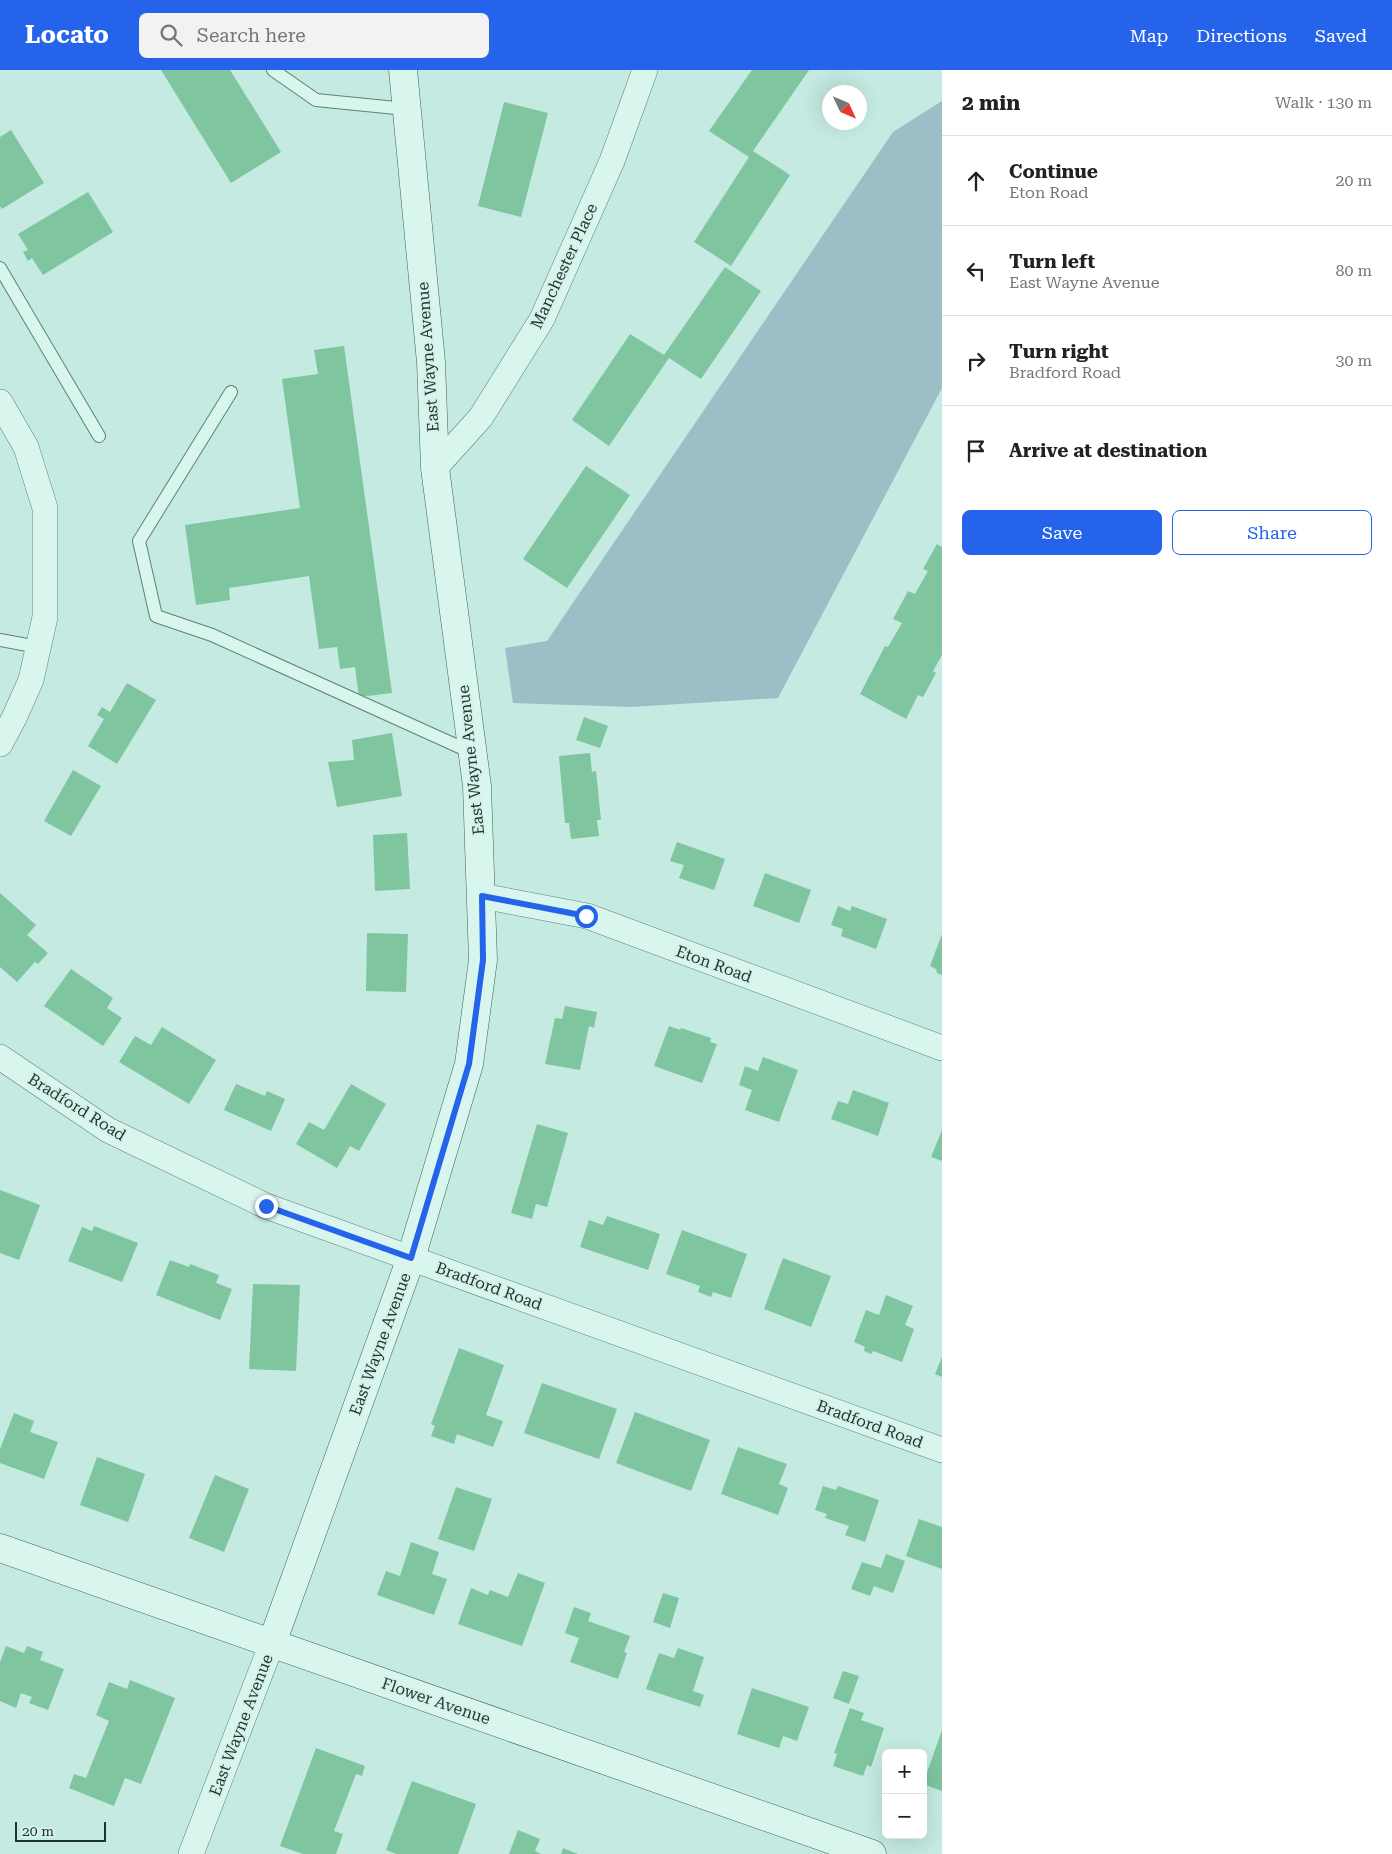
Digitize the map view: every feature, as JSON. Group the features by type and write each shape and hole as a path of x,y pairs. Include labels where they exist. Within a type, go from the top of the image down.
{"street":[{"name":"East Wayne Avenue","path":"191,1854 272,1643 411,1258 469,1064 483,960 478,786 434,468 431,362 403,70"},
{"name":"Manchester Place","path":"434,468 480,417 542,319 612,161 645,70"},
{"path":"0,402 26,447 45,508 45,617 31,680 0,744"},
{"name":"Eton Road","path":"482,896 586,916 942,1048"},
{"name":"Bradford Road","path":"0,1057 108,1130 266,1206 942,1450"},
{"name":"Flower Avenue","path":"0,1548 872,1854"}],"lane":[{"path":"274,70 316,100 406,109"},
{"path":"0,268 99,436"},
{"path":"231,392 139,540 156,616 212,635 473,753"},
{"path":"0,640 38,647"}],"shaded area":[{"path":"942,101 942,388 778,698 631,707 513,703 505,648 547,641 893,132"}],"building":[{"path":"161,70 230,70 281,152 231,183"},
{"path":"752,70 809,70 753,151 790,175 731,266 694,242 749,157 709,131"},
{"path":"504,102 548,113 521,217 478,206"},
{"path":"11,130 44,183 2,209 0,206 0,137"},
{"path":"88,192 113,232 43,275 32,258 28,261 23,252 28,250 18,234"},
{"path":"725,267 761,291 701,379 669,358 609,446 572,420 630,334 664,355"},
{"path":"344,346 392,693 359,697 355,667 340,669 337,647 319,649 309,576 229,588 230,600 196,605 185,525 300,508 282,379 318,374 314,350"},
{"path":"586,466 630,495 567,588 523,559"},
{"path":"937,544 942,547 942,655 933,671 936,673 923,697 918,695 906,719 860,694 885,646 888,647 902,623 893,619 908,591 915,594 928,571 923,569"},
{"path":"127,683 156,700 117,764 88,746 104,719 97,715 102,707 110,712"},
{"path":"584,717 608,726 600,748 576,740"},
{"path":"392,733 402,796 337,807 328,762 354,760 352,740"},
{"path":"590,753 592,772 596,771 601,820 597,820 599,836 571,839 569,823 565,823 559,756"},
{"path":"73,770 101,786 71,836 44,821"},
{"path":"407,833 410,889 375,891 373,835"},
{"path":"677,842 725,859 714,890 679,878 684,865 670,861"},
{"path":"765,873 811,890 799,923 753,906"},
{"path":"0,893 36,925 27,935 48,953 38,964 35,962 17,982 0,967"},
{"path":"838,906 850,911 852,906 887,919 876,949 841,936 843,929 831,925"},
{"path":"367,933 408,934 406,992 366,991"},
{"path":"942,934 942,975 930,966"},
{"path":"71,969 113,998 107,1008 122,1018 103,1046 44,1006"},
{"path":"565,1006 597,1012 594,1028 589,1026 580,1070 545,1064 555,1018 562,1019"},
{"path":"669,1026 711,1038 710,1042 717,1044 702,1083 654,1066"},
{"path":"162,1027 216,1060 189,1104 119,1062 135,1036 151,1045"},
{"path":"763,1057 798,1070 779,1122 745,1110 752,1090 739,1085 745,1066 758,1071"},
{"path":"236,1084 265,1096 267,1091 285,1099 271,1131 224,1110"},
{"path":"351,1084 386,1104 359,1151 350,1146 337,1168 296,1144 309,1122 324,1130"},
{"path":"853,1090 889,1103 878,1136 831,1119 838,1101 848,1104"},
{"path":"537,1124 568,1133 547,1207 536,1204 532,1219 511,1213"},
{"path":"942,1130 942,1161 931,1157"},
{"path":"0,1190 40,1205 19,1260 0,1253"},
{"path":"607,1216 660,1234 648,1270 580,1247 589,1220 603,1225"},
{"path":"94,1226 138,1243 122,1282 68,1261 82,1227 92,1231"},
{"path":"682,1230 747,1254 731,1298 713,1292 711,1297 698,1292 700,1286 666,1274"},
{"path":"783,1258 831,1276 811,1327 764,1309"},
{"path":"170,1260 189,1267 190,1264 219,1275 216,1283 232,1289 220,1320 156,1295"},
{"path":"253,1284 300,1285 296,1371 249,1369"},
{"path":"886,1295 913,1306 905,1325 914,1329 902,1362 873,1351 871,1354 864,1351 865,1347 854,1342 866,1310 879,1315"},
{"path":"459,1348 504,1365 486,1415 503,1421 493,1447 457,1434 454,1444 431,1436 435,1426 431,1424"},
{"path":"942,1357 942,1377 935,1374"},
{"path":"542,1383 617,1409 599,1459 524,1433"},
{"path":"635,1412 710,1440 691,1491 616,1463"},
{"path":"14,1413 34,1421 30,1432 58,1442 44,1479 0,1463 0,1449"},
{"path":"738,1447 787,1464 779,1484 788,1488 778,1515 721,1494"},
{"path":"97,1457 145,1474 128,1522 80,1505"},
{"path":"215,1475 249,1489 224,1552 189,1538"},
{"path":"823,1486 836,1490 838,1486 879,1500 865,1542 845,1535 849,1526 825,1518 827,1514 815,1510"},
{"path":"456,1487 492,1499 474,1551 438,1539"},
{"path":"919,1519 942,1527 942,1569 906,1556"},
{"path":"411,1542 439,1552 432,1574 447,1579 434,1615 377,1595 386,1571 400,1576"},
{"path":"886,1554 905,1561 893,1593 874,1586 870,1596 851,1589 862,1562 881,1568"},
{"path":"518,1573 545,1583 522,1646 458,1624 471,1588 488,1595 490,1590 508,1597"},
{"path":"663,1593 679,1598 670,1628 653,1622"},
{"path":"574,1607 591,1613 588,1621 630,1636 624,1652 627,1653 618,1679 570,1662 579,1638 565,1633"},
{"path":"6,1646 24,1653 27,1646 43,1652 40,1660 64,1669 48,1710 29,1703 32,1697 21,1693 16,1708 0,1701 0,1662"},
{"path":"678,1648 704,1657 693,1691 704,1695 700,1707 646,1689 659,1653 674,1658"},
{"path":"843,1671 859,1676 849,1704 833,1698"},
{"path":"130,1680 175,1698 141,1784 125,1778 114,1806 69,1788 74,1774 86,1778 109,1721 96,1715 109,1682 127,1689"},
{"path":"752,1688 809,1707 797,1741 783,1736 779,1748 737,1734"},
{"path":"850,1708 864,1713 861,1720 884,1728 871,1767 867,1765 863,1776 833,1766 837,1754 834,1753"},
{"path":"942,1730 942,1791 927,1785 927,1773"},
{"path":"316,1748 365,1766 362,1776 356,1774 334,1831 343,1834 336,1854 303,1854 280,1846"},
{"path":"412,1781 476,1804 458,1854 396,1854 386,1850"},
{"path":"518,1830 540,1839 535,1851 541,1854 509,1854"},
{"path":"563,1848 578,1854 561,1854"}],"route":[{"path":"266,1206 411,1258 469,1064 483,960 482,896 586,916"}]}
